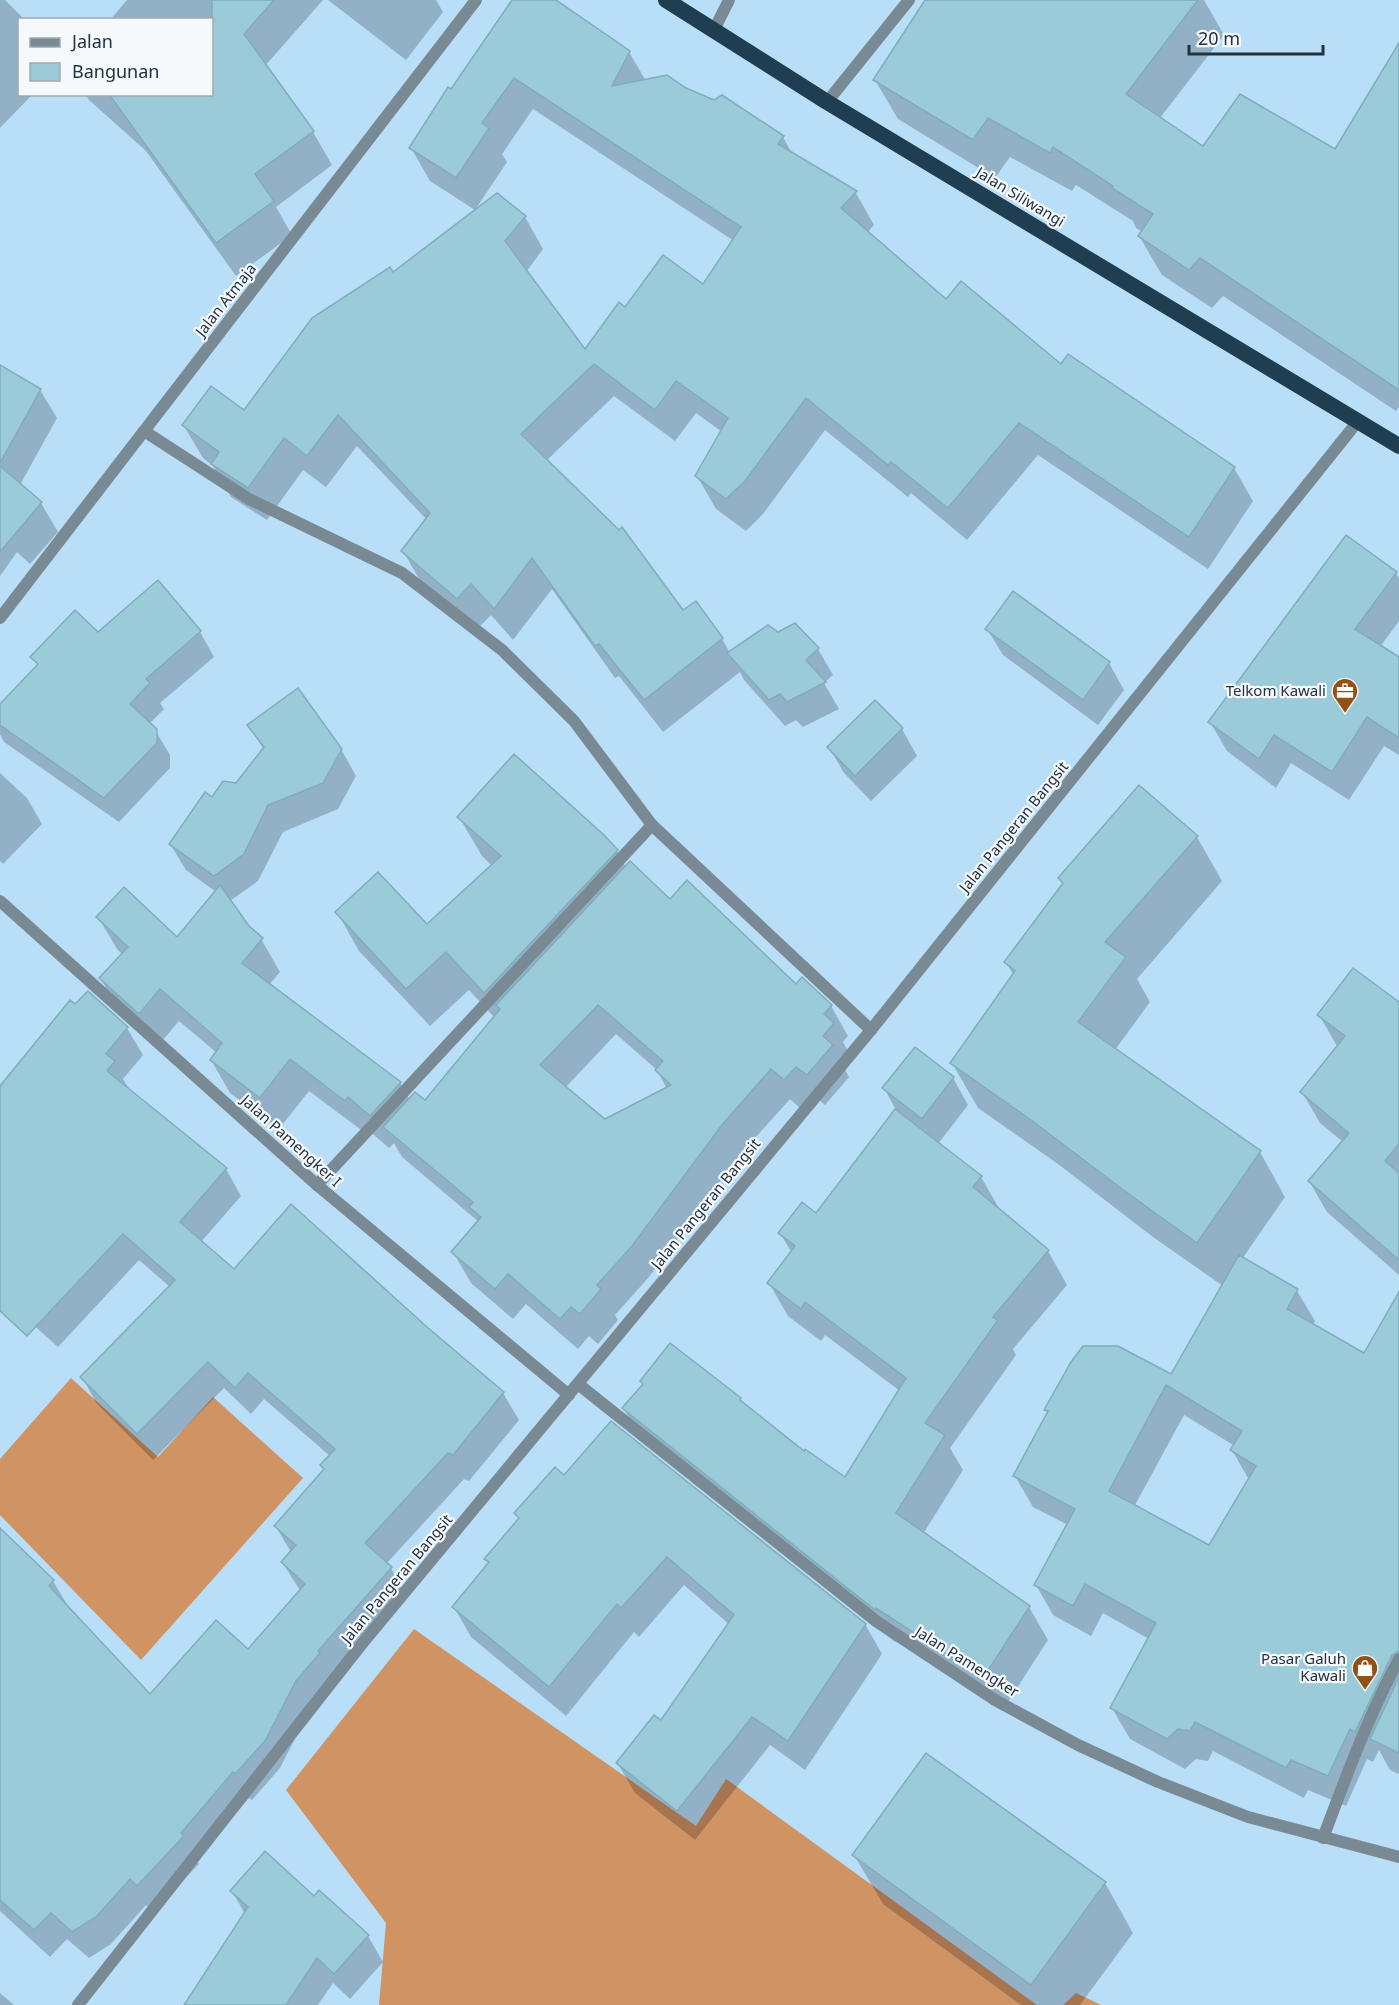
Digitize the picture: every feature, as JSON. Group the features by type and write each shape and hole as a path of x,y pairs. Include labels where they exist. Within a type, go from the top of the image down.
{"highway":[{"name":"Jalan Siliwangi","path":"666,0 827,102 1399,446"}],"street":[{"name":"Jalan Atmaja","path":"0,618 476,0"},
{"path":"714,30 729,0"},
{"path":"827,102 909,0"},
{"name":"Jalan Pangeran Bangsit","path":"78,2005 361,1645 871,1030 1358,421"},
{"path":"144,431 249,499 402,573 502,650 574,722 652,825 871,1030"},
{"path":"317,1185 652,825"},
{"name":"Jalan Pamengker I","path":"0,901 317,1185 569,1395"},
{"name":"Jalan Pamengker","path":"578,1384 876,1621 995,1700 1078,1745 1158,1782 1248,1817 1399,1857"},
{"path":"1323,1838 1380,1693 1399,1659"}],"shaded area":[{"path":"71,1378 158,1457 213,1397 303,1478 141,1660 0,1515 0,1459"},
{"path":"414,1629 696,1826 726,1779 1037,2005 379,2005 386,1923 286,1790"},
{"path":"1076,1993 1101,2005 1063,2005"}],"building":[{"path":"212,0 274,0 244,34 314,131 255,174 274,201 216,243 110,96 213,96"},
{"path":"512,0 556,0 630,51 612,86 667,75 686,88 714,100 722,95 784,136 778,144 857,191 841,208 946,299 961,281 1061,364 1068,354 1235,467 1189,537 1019,423 948,508 891,462 888,465 806,398 745,481 726,499 695,476 728,418 676,381 655,410 594,364 521,434 619,530 622,527 683,610 696,601 723,638 644,700 599,644 595,646 532,558 494,609 471,584 457,599 401,551 430,513 338,415 307,456 284,438 248,488 211,464 219,452 182,425 211,386 244,410 312,318 390,267 393,272 497,193 526,216 505,241 585,349 619,302 625,307 663,255 703,284 741,227 514,78 482,123 489,128 456,178 409,148 448,87 451,89"},
{"path":"925,0 1198,0 1126,94 1203,146 1240,94 1335,149 1399,43 1399,390 1200,258 1189,270 1138,236 1153,214 1053,147 1050,153 988,118 973,140 873,80"},
{"path":"0,365 41,389 0,463"},
{"path":"0,466 42,502 0,552"},
{"path":"1346,535 1397,572 1355,629 1399,657 1399,738 1367,717 1332,772 1274,735 1259,759 1208,722"},
{"path":"158,580 201,631 146,679 150,683 130,704 157,729 157,743 104,798 0,725 0,704 38,664 30,657 75,610 98,632"},
{"path":"1013,591 1110,662 1083,700 985,629"},
{"path":"795,623 819,648 806,660 826,682 787,702 780,694 769,700 727,653 768,625 778,632"},
{"path":"298,688 342,749 323,783 268,805 244,854 214,876 169,844 205,792 212,797 223,781 236,783 264,747 247,725"},
{"path":"875,700 903,728 855,776 827,747"},
{"path":"514,754 618,850 484,993 446,952 406,989 335,912 378,872 427,924 501,856 457,817"},
{"path":"1139,785 1198,836 1105,942 1126,957 1078,1022 1261,1151 1197,1243 950,1063 1015,971 1004,962 1063,883 1058,878"},
{"path":"630,861 670,899 687,880 796,984 802,977 832,1005 824,1014 834,1023 823,1036 833,1045 807,1075 796,1067 784,1080 771,1069 722,1125 632,1246 597,1285 601,1289 580,1314 571,1307 560,1319 508,1274 495,1289 451,1252 481,1217 469,1207 473,1202 383,1127 415,1092 425,1100 500,1009 496,1005","holes":["598,1005 663,1061 655,1070 671,1085 605,1119 540,1065"]},
{"path":"220,885 249,926 263,938 242,963 401,1082 370,1116 348,1097 345,1101 290,1059 260,1098 210,1060 222,1043 160,989 139,1014 99,978 128,947 96,917 124,887 177,937"},
{"path":"1353,968 1399,1002 1399,1144 1385,1161 1399,1173 1399,1260 1308,1181 1349,1133 1300,1092 1345,1036 1317,1015"},
{"path":"88,991 128,1027 106,1054 115,1061 107,1071 227,1168 180,1222 234,1269 291,1204 427,1327 504,1392 453,1455 448,1453 365,1543 392,1567 318,1651 320,1653 296,1681 265,1741 235,1774 233,1772 181,1833 184,1836 137,1886 130,1879 96,1917 72,1932 51,1913 34,1930 0,1900 0,1528 54,1580 49,1586 150,1694 216,1620 248,1649 305,1584 281,1562 296,1545 274,1526 324,1469 320,1465 335,1449 248,1373 235,1388 208,1362 137,1434 80,1377 175,1280 123,1234 27,1336 0,1311 0,1086 70,1000 75,1004"},
{"path":"915,1047 954,1077 922,1119 882,1088"},
{"path":"895,1109 982,1176 973,1187 1049,1250 993,1317 998,1320 925,1423 945,1435 896,1513 1030,1606 983,1678 876,1608 875,1610 622,1408 643,1384 640,1381 670,1343 804,1451 805,1449 845,1477 906,1378 805,1302 801,1309 767,1283 795,1246 778,1233 802,1202 816,1213"},
{"path":"1239,1255 1298,1289 1287,1309 1364,1353 1399,1292 1399,1651 1392,1655 1355,1732 1350,1729 1328,1776 1291,1760 1286,1768 1195,1722 1190,1731 1178,1729 1167,1739 1110,1708 1156,1623 1085,1584 1073,1606 1034,1585 1075,1509 1013,1476 1048,1411 1044,1410 1071,1362 1083,1346 1118,1346 1171,1374","holes":["1166,1385 1242,1431 1230,1450 1256,1466 1209,1545 1109,1491"]},
{"path":"611,1421 866,1624 788,1741 752,1717 677,1811 616,1763 654,1715 661,1720 734,1615 667,1557 621,1608 617,1604 549,1687 452,1607 489,1562 484,1559 519,1518 514,1513 555,1467 564,1475"},
{"path":"1399,1677 1399,1753 1370,1739"},
{"path":"926,1753 1106,1882 1031,1985 852,1855"},
{"path":"265,1851 314,1896 319,1890 369,1935 334,1974 317,1958 286,2005 184,2005 248,1907 230,1891"}],"place":[{"name":"Telkom Kawali","path":"1345,714"},
{"name":"Pasar Galuh Kawali","path":"1365,1691"}]}
